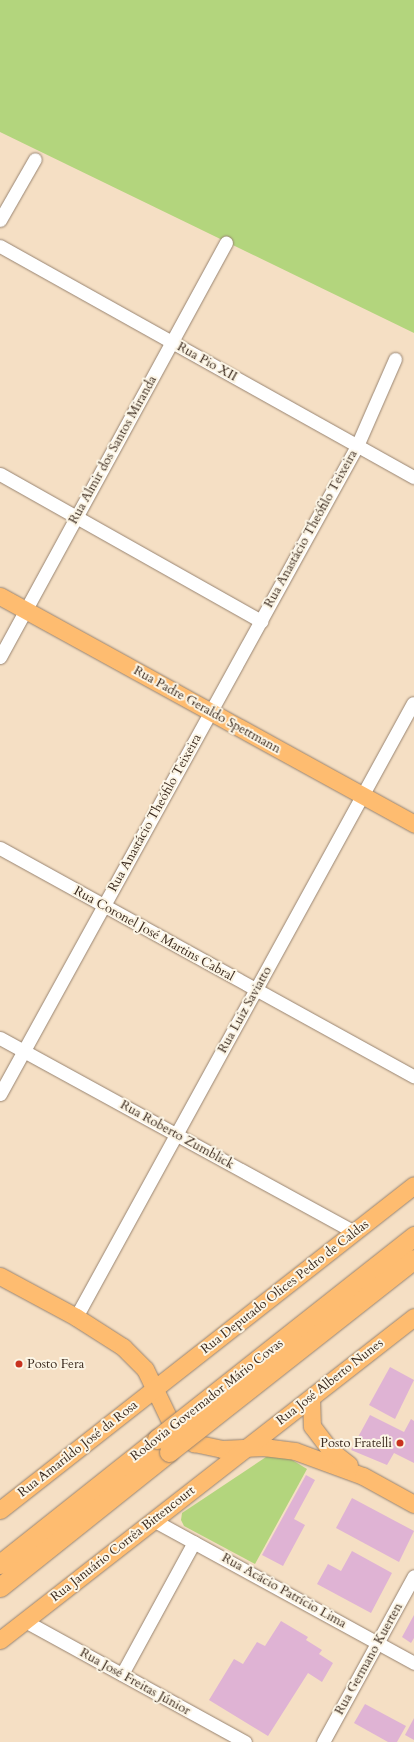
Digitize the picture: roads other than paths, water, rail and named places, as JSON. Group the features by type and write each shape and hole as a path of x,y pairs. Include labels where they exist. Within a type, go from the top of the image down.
{"highway":[{"name":"Rodovia Governador Mário Covas","path":"0,1587 163,1446 414,1236"},
{"name":"Rodovia Governador Mário Covas","path":"0,1564 163,1446 414,1259"}],"main road":[{"name":"Rua Padre Geraldo Spettmann","path":"0,596 414,824"},
{"name":"Rua Deputado Olices Pedro de Caldas","path":"155,1388 414,1185"},
{"path":"0,1276 76,1317 123,1347 144,1369 155,1388 170,1421 194,1443 222,1449 247,1448 295,1451 363,1476 414,1504"},
{"name":"Rua José Alberto Nunes","path":"247,1448 414,1317"},
{"path":"123,1347 138,1379 136,1403"},
{"name":"Rua Amarildo José da Rosa","path":"0,1510 155,1388"},
{"path":"311,1398 312,1426 321,1440 363,1476"},
{"name":"Rua Januário Corrêa Bittencourt","path":"0,1640 247,1448"}],"street":[{"path":"0,220 35,159"},
{"name":"Rua Almir dos Santos Miranda","path":"0,657 226,243"},
{"name":"Rua Pio XII","path":"0,246 414,477"},
{"name":"Rua Anastácio Theófilo Teixeira","path":"0,1094 357,446 395,360"},
{"path":"0,474 261,621"},
{"name":"Rua Luiz Saviatto","path":"76,1317 413,703"},
{"name":"Rua Coronel José Martins Cabral","path":"0,848 414,1077"},
{"name":"Rua Roberto Zumblick","path":"0,1038 354,1232"},
{"name":"Rua Acácio Patrício Lima","path":"153,1520 414,1663"},
{"path":"122,1674 194,1542"},
{"name":"Rua Germano Kuerten","path":"323,1742 414,1576"},
{"name":"Rua José Freitas Júnior","path":"25,1621 245,1742"}],"place":[{"name":"Posto Fera","path":"19,1364"},
{"name":"Posto Fratelli","path":"400,1443"}]}
